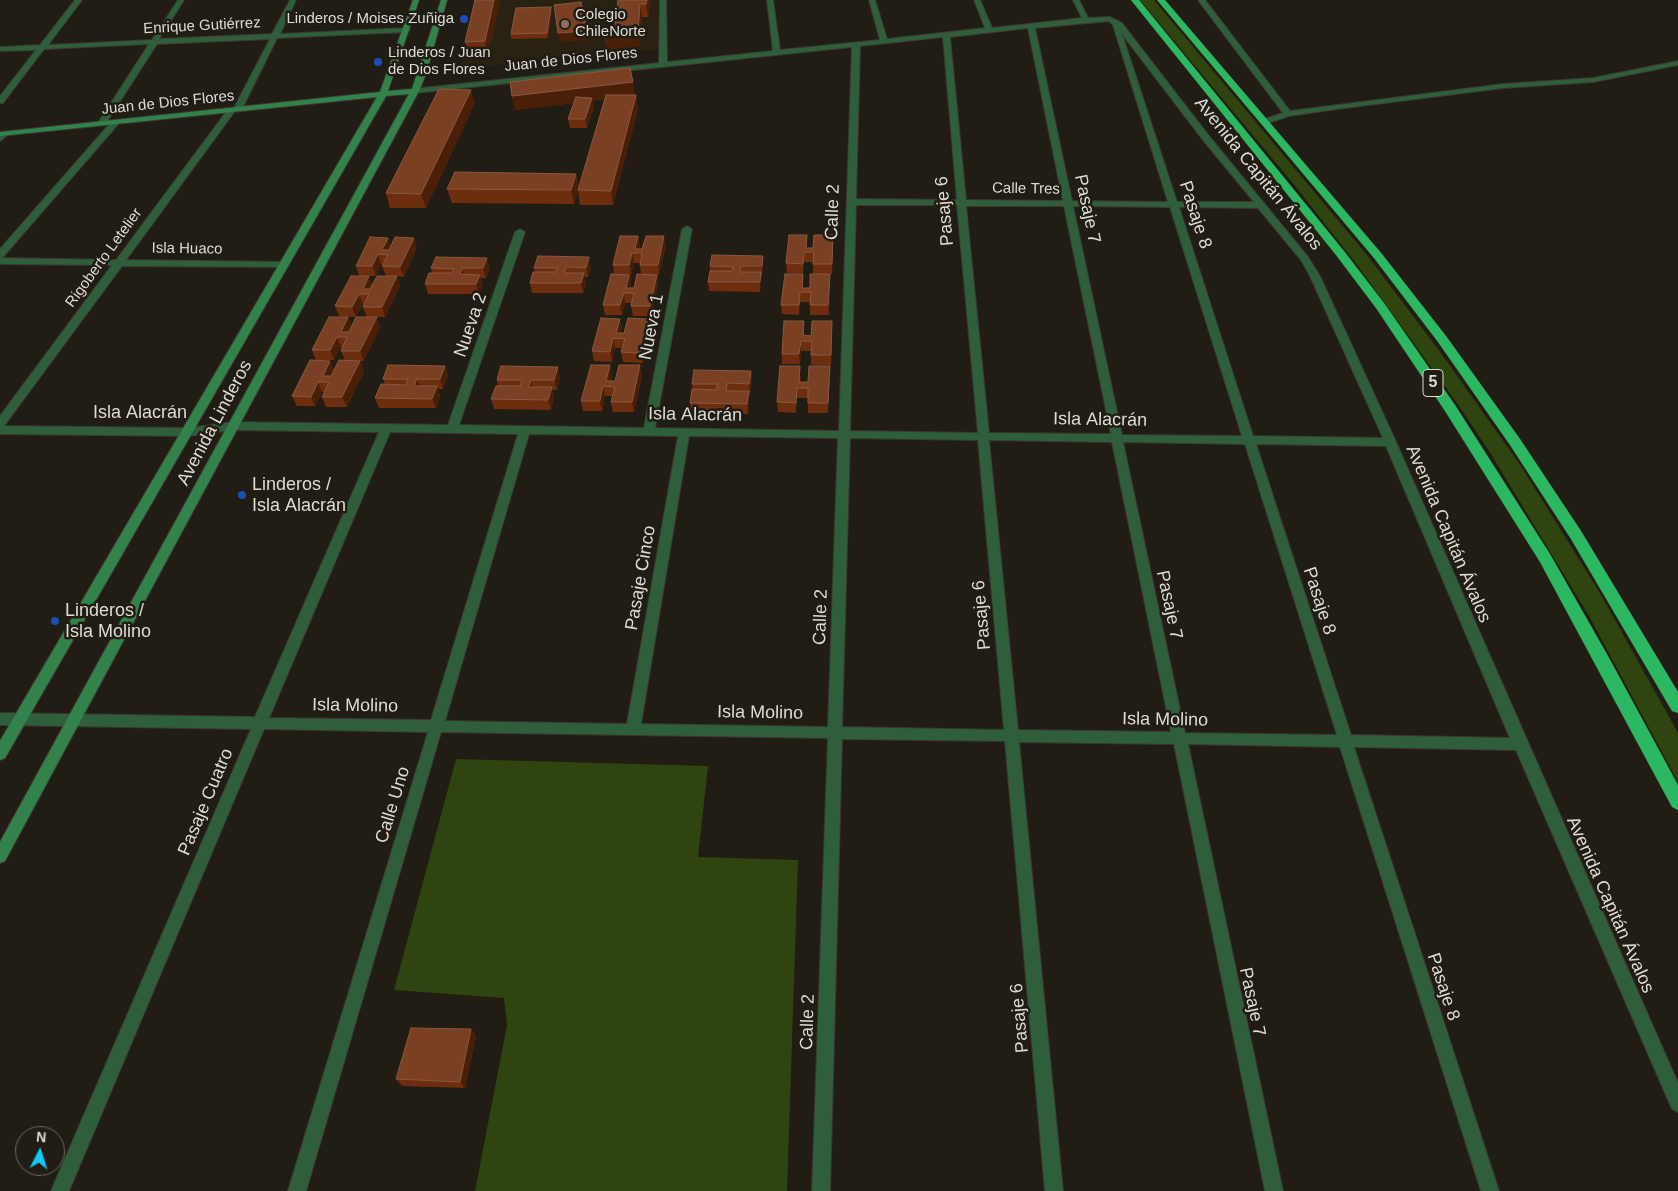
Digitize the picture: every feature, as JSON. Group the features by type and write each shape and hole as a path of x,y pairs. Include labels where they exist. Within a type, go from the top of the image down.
{"highway":[{"name":"Avenida Capitán Ávalos","path":"1135,0 1340,253 1390,320 1450,408 1550,566 1678,802"},
{"name":"Avenida Capitán Ávalos","path":"1161,0 1396,279 1500,421 1576,535 1678,706"}],"street":[{"path":"0,100 79,0"},
{"path":"102,124 181,0"},
{"name":"Rigoberto Letelier","path":"0,424 235,110 293,0"},
{"name":"Avenida Linderos","path":"0,754 383,94 391,76 416,0"},
{"name":"Avenida Linderos","path":"0,856 415,91 422,74 444,0"},
{"path":"663,0 663,65"},
{"path":"770,0 777,53"},
{"path":"872,0 884,42"},
{"path":"977,0 990,30"},
{"path":"1076,0 1086,20"},
{"path":"1201,0 1288,114"},
{"name":"Juan de Dios Flores","path":"2,136 116,122 1086,20 1104,19 1115,22"},
{"name":"Pasaje 8","path":"1115,22 1490,1191"},
{"name":"Avenida Capitán Ávalos","path":"1115,22 1304,259 1315,276 1390,442 1678,1103"},
{"name":"Pasaje 7","path":"1031,26 1274,1191"},
{"name":"Enrique Gutiérrez","path":"0,49 406,30"},
{"name":"Pasaje 6","path":"946,35 1054,1191"},
{"name":"Calle 2","path":"821,1191 856,45"},
{"path":"1265,122 1288,114 1503,86 1593,80 1678,63"},
{"path":"0,255 116,122"},
{"name":"Calle Tres","path":"851,202 1260,205"},
{"name":"Nueva 1","path":"649,432 687,229"},
{"name":"Nueva 2","path":"452,429 520,232"},
{"name":"Isla Huaco","path":"0,261 284,265"},
{"name":"Isla Alacrán","path":"0,430 188,432 233,426 1390,442"},
{"name":"Pasaje Cuatro","path":"60,1191 386,428"},
{"name":"Calle Uno","path":"297,1191 525,430"},
{"name":"Pasaje Cinco","path":"633,730 684,432"},
{"name":"Isla Molino","path":"0,719 1520,744"}],"shaded area":[{"name":"Colegio ChileNorte","path":"475,0 660,0 659,49 469,68 461,66"}],"green space":[{"path":"1140,0 1154,0 1367,255 1438,349 1521,466 1600,593 1678,733 1678,782 1589,616 1491,454 1459,406 1358,266 1296,187"},
{"path":"456,759 708,766 698,857 798,860 787,1191 475,1191 507,1025 504,998 394,990"}],"building":[{"path":"475,0 494,0 485,41 465,42"},
{"path":"618,0 647,0 646,4 640,4 638,32 605,36 603,27 615,26"},
{"path":"581,2 587,31 558,33 554,5"},
{"path":"551,7 547,33 511,34 516,8"},
{"path":"630,68 633,82 512,96 510,82"},
{"path":"439,89 471,90 421,194 386,193"},
{"path":"606,95 636,95 611,191 578,190"},
{"path":"576,97 592,98 585,119 568,119"},
{"path":"455,172 576,174 571,190 447,189"},
{"path":"789,235 807,235 806,248 813,248 814,235 833,235 832,264 813,264 814,252 804,252 803,264 786,263"},
{"path":"620,236 638,236 635,249 642,249 646,236 664,236 658,265 640,265 642,253 632,253 629,265 613,265"},
{"path":"370,237 388,238 382,250 389,250 395,237 414,238 400,267 382,266 388,255 378,254 372,266 356,266"},
{"path":"712,255 763,256 762,266 741,266 740,272 761,272 760,282 708,282 710,271 732,271 733,267 710,266"},
{"path":"538,256 589,257 586,268 566,267 564,273 584,273 581,283 530,283 533,272 556,272 557,268 534,268"},
{"path":"436,257 487,258 483,268 462,268 460,274 480,275 476,284 425,284 429,273 452,273 454,269 431,268"},
{"path":"611,274 629,275 626,288 634,288 637,274 657,275 650,306 631,306 634,293 624,293 620,305 603,305"},
{"path":"785,274 803,274 802,288 810,288 810,274 830,274 828,305 810,305 811,292 800,292 799,305 781,305"},
{"path":"351,276 369,276 363,289 370,289 377,276 397,276 382,307 363,307 369,294 359,294 352,307 335,306"},
{"path":"329,317 348,317 341,332 349,332 356,317 377,317 360,351 341,351 347,337 337,337 330,350 312,350"},
{"path":"601,318 620,319 616,333 624,333 628,318 648,319 641,353 621,352 625,339 613,338 610,352 592,351"},
{"path":"784,321 804,321 803,335 811,336 812,321 832,321 831,355 811,355 812,341 801,341 799,354 782,354"},
{"path":"310,360 330,361 323,376 331,376 339,360 360,361 342,397 322,397 329,382 318,382 311,397 292,396"},
{"path":"388,365 445,366 440,379 417,379 414,386 437,386 432,399 375,398 381,384 406,385 408,379 383,379"},
{"path":"591,365 610,365 606,381 615,381 619,365 640,365 632,402 611,402 615,387 603,386 600,401 581,401"},
{"path":"501,366 558,367 554,380 531,380 529,387 552,387 548,400 491,399 496,386 520,386 522,380 497,380"},
{"path":"780,366 800,366 799,382 808,382 809,366 830,366 828,403 808,403 808,388 797,388 796,403 777,402"},
{"path":"694,370 751,371 749,384 727,383 726,391 749,391 747,404 690,403 692,389 717,390 717,384 692,384"},
{"path":"411,1028 471,1029 460,1082 396,1079"}],"place":[{"name":"Linderos / Moises Zuñiga","path":"464,19"},
{"name":"Colegio ChileNorte","path":"565,24"},
{"name":"Linderos / Juan de Dios Flores","path":"378,62"},
{"name":"Linderos / Isla Alacrán","path":"242,495"},
{"name":"Linderos / Isla Molino","path":"55,621"}]}
